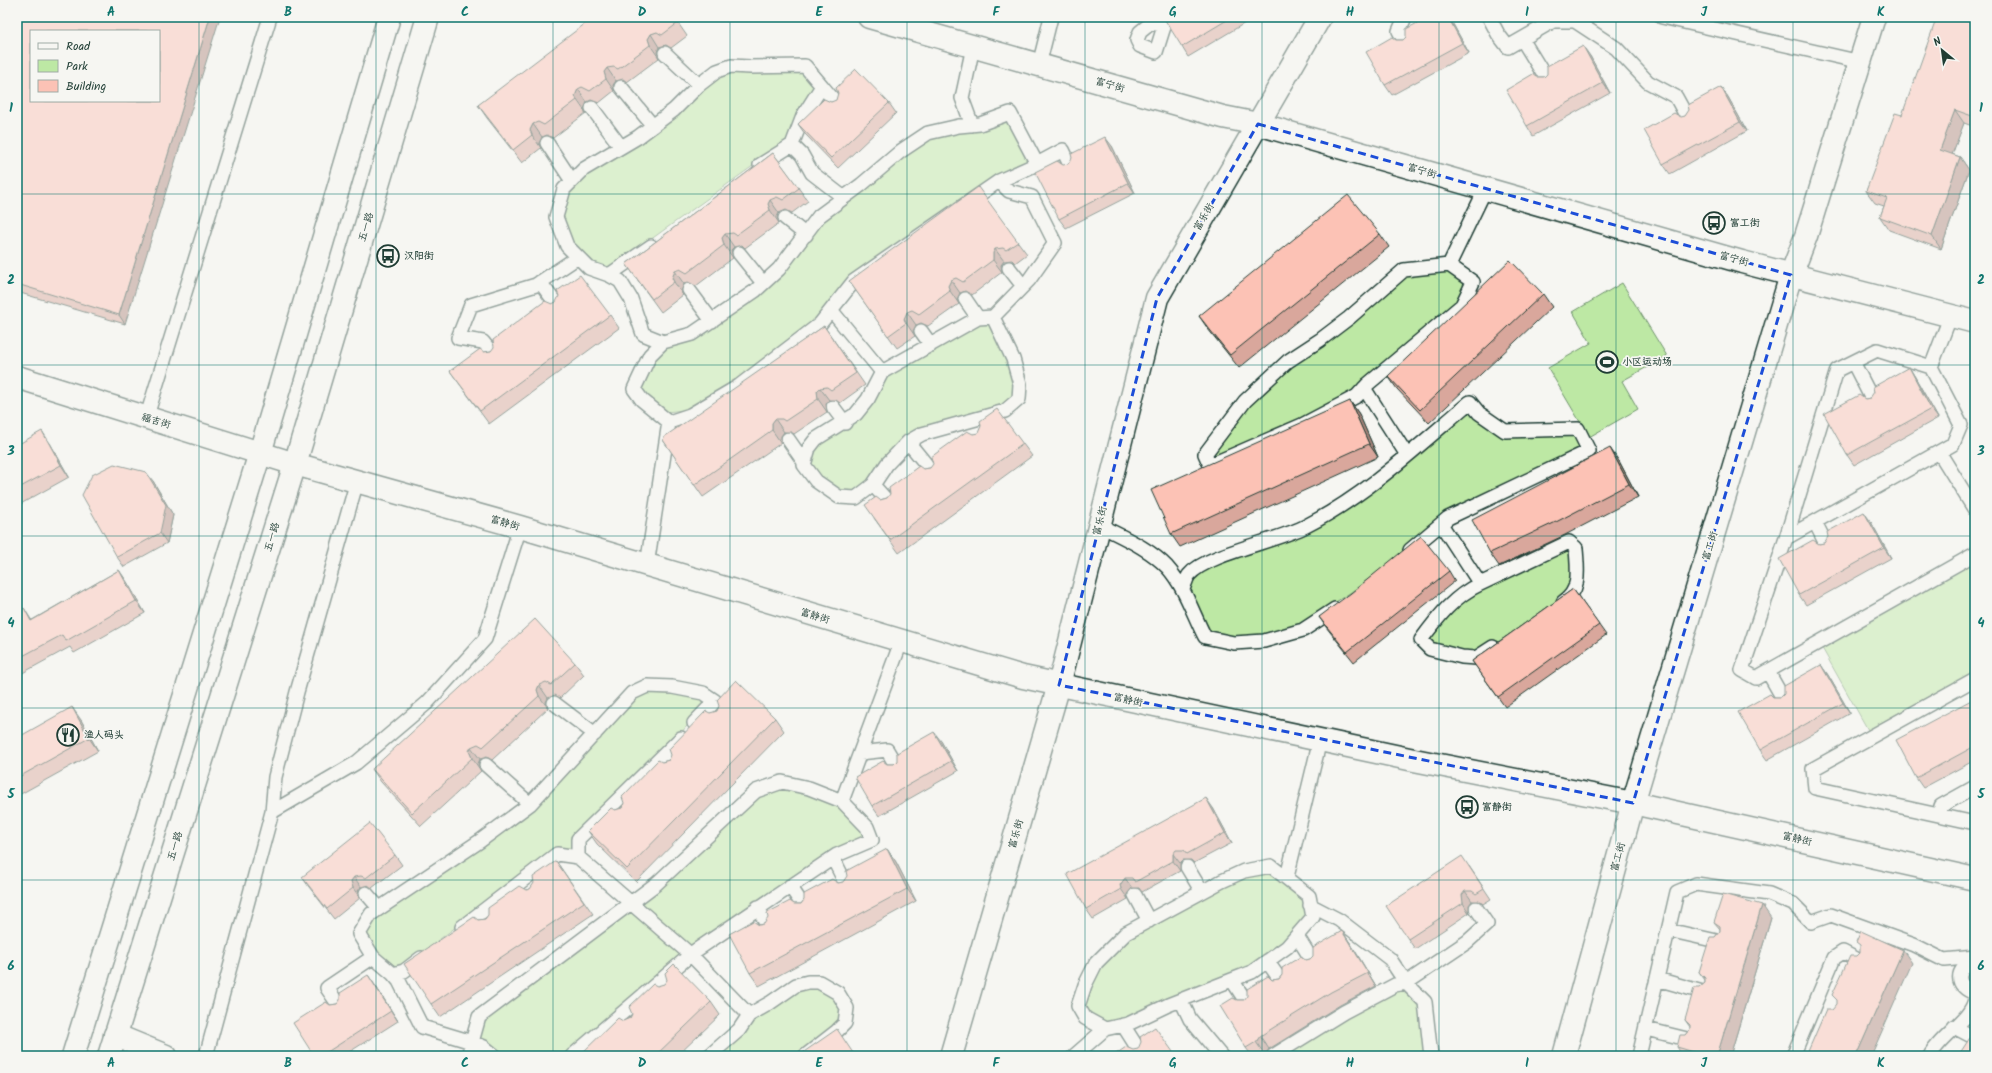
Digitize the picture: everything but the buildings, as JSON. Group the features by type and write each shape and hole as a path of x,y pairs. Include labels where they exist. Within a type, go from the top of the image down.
{"street":[{"path":"73,1056 260,453 388,17"},
{"name":"五一路","path":"109,1056 295,464 428,17"},
{"name":"富宁街","path":"870,17 1222,116 1258,124 1485,190 1791,275 1975,322"},
{"name":"富乐街","path":"951,1056 1059,685 1157,298 1320,17"},
{"name":"富工街","path":"1564,1056 1633,803 1791,275 1806,236 1874,17"},
{"name":"福吉街","path":"17,377 146,419 295,464"},
{"name":"富静街","path":"295,464 520,527 901,642 1024,677 1320,740 1633,803 1975,879"},
{"path":"115,1035 166,1056"}],"lane":[{"path":"146,419 270,17"},
{"path":"1039,65 1051,17"},
{"path":"1405,17 1399,31 1406,43"},
{"path":"1488,17 1508,47 1553,21 1575,21 1616,48 1648,82 1676,97 1688,119"},
{"path":"1662,17 1861,62"},
{"path":"1522,39 1548,80"},
{"path":"972,125 962,98 973,47"},
{"path":"665,53 699,85"},
{"path":"663,342 643,334 631,299 620,281 609,275 589,268 567,246 556,217 564,189 584,169 653,126 674,110 699,85 718,71 731,66 757,68 805,66 837,104"},
{"path":"751,172 792,145 803,116 822,86"},
{"path":"621,87 653,126"},
{"path":"592,108 621,147"},
{"path":"669,422 642,400 634,389 650,354 663,342 692,334 763,283 780,269 820,216 843,197 861,185 901,151 928,133 980,124 1010,113 1037,164"},
{"path":"547,143 572,181"},
{"path":"792,145 802,155 812,173 843,197"},
{"path":"669,422 690,415 739,386 820,324 854,281 999,181 1037,164 1063,150 1071,167"},
{"path":"804,462 809,448 816,440 845,423 856,414 868,399 882,372 897,362 932,345 978,318 993,317 1029,280 1055,243 1032,197 1009,191 999,181"},
{"path":"1449,265 1485,190"},
{"path":"785,218 806,235"},
{"path":"609,275 661,239"},
{"path":"739,253 763,283"},
{"path":"495,357 483,342 458,338 471,305 540,282 578,257"},
{"path":"1449,265 1473,282 1462,305 1364,388 1357,396 1302,425 1210,465 1205,454 1245,401 1288,361 1320,340 1349,318 1404,270 1449,265"},
{"path":"1009,268 1023,286"},
{"path":"540,282 560,309"},
{"path":"689,290 712,321"},
{"path":"965,300 978,318"},
{"path":"831,310 882,372"},
{"path":"1931,367 1951,316"},
{"path":"788,439 816,481 839,497 856,498 873,486 888,464 908,442 922,434 1005,411 1019,399 1020,384 1013,359 993,317"},
{"path":"921,331 932,345"},
{"path":"1786,538 1953,444 1961,425 1931,367 1877,350 1837,370 1786,538 1742,670 1756,678 1975,554"},
{"path":"1852,362 1873,401"},
{"path":"1364,388 1407,455"},
{"path":"1183,589 1189,576 1201,567 1216,559 1265,543 1306,527 1346,502 1407,455 1470,402 1479,413 1505,431 1578,429 1590,451 1448,518 1399,559"},
{"path":"833,407 845,423"},
{"path":"970,421 978,433"},
{"path":"647,565 669,422"},
{"path":"908,442 934,474"},
{"path":"1940,452 1973,501"},
{"path":"206,1056 272,812 275,777 357,481"},
{"path":"873,486 891,505"},
{"path":"1815,522 1827,546"},
{"path":"1441,524 1480,584"},
{"path":"1100,525 1152,554 1167,567 1183,589 1205,637 1234,643 1264,641 1304,630 1348,601"},
{"path":"272,812 356,763 427,703 485,639 520,527"},
{"path":"1501,646 1476,658 1430,650 1421,640 1443,609 1468,589 1569,542 1576,548 1578,581 1571,597 1551,610"},
{"path":"842,801 901,642"},
{"path":"1768,672 1784,700"},
{"path":"1975,679 1813,769 1814,788 1975,823"},
{"path":"495,1056 484,1047 472,1042 422,1027 399,981 373,957 359,934 371,914 480,841 530,804 632,693 647,686 672,687 703,692 715,701 661,758 578,839 578,857"},
{"path":"554,703 595,734"},
{"path":"709,708 720,718"},
{"path":"1287,878 1320,740"},
{"path":"860,753 887,750 897,767"},
{"path":"661,758 672,768"},
{"path":"486,765 530,804"},
{"path":"468,1056 479,1017 656,884 756,790 782,782 809,788 842,801 867,827 872,840 833,858 691,955 663,987 620,1016 578,1054"},
{"path":"1940,815 1941,806 1975,787"},
{"path":"613,805 625,815"},
{"path":"452,935 481,913 529,884 557,854 578,857 691,955 749,1015"},
{"path":"833,858 848,888"},
{"path":"1074,1056 1105,1030 1123,1026 1181,1000 1252,972 1287,947 1313,917 1309,896 1271,866 1244,871 1126,933 1096,963 1085,985 1078,1006 1085,1018 1105,1030"},
{"path":"1186,867 1202,892"},
{"path":"1639,1056 1677,892 1696,884 1769,894 1793,904 1811,922 1831,915 1914,945 1944,960 1975,957"},
{"path":"790,886 806,910"},
{"path":"366,893 379,908"},
{"path":"1135,896 1149,921"},
{"path":"1310,905 1340,920 1390,959 1406,983 1425,1002 1431,1056"},
{"path":"758,908 770,930"},
{"path":"1273,1056 1344,1012 1395,985 1406,983 1467,942 1487,924 1476,908"},
{"path":"481,913 490,925"},
{"path":"1668,930 1721,942"},
{"path":"1297,936 1315,965"},
{"path":"393,974 404,971 434,948"},
{"path":"1793,1056 1819,1011 1834,958 1843,952 1862,962"},
{"path":"340,1007 327,988 373,957"},
{"path":"1267,961 1284,985"},
{"path":"1975,962 1966,966 1960,973 1959,980 1965,989 1975,993"},
{"path":"1657,979 1706,992"},
{"path":"1232,980 1249,1006"},
{"path":"709,1056 740,1030 749,1015 796,985 808,982 819,982 838,993 847,1008 844,1023 837,1031 805,1056"},
{"path":"1930,1056 1954,1027 1970,1012 1975,999"},
{"path":"1181,1000 1190,1019 1221,1056"},
{"path":"620,1016 633,1026"},
{"path":"1123,1026 1142,1055"},
{"path":"1954,1027 1975,1038"},
{"path":"1646,1029 1691,1040"}],"highlighted area":[{"path":"1258,124 1791,275 1633,803 1059,685 1157,298"}],"green space":[{"path":"802,70 816,87 788,143 768,155 607,271 591,266 571,246 560,217 568,191 586,172 709,83 732,71"},
{"path":"1009,117 1033,161 997,178 739,381 691,409 659,413 639,388 654,357 664,345 760,292 823,218 904,154 930,137"},
{"path":"1447,267 1469,283 1460,302 1357,394 1211,462 1207,454 1247,403 1404,273"},
{"name":"小区运动场","path":"1622,283 1667,356 1622,381 1638,409 1589,437 1548,368 1591,343 1573,312"},
{"path":"990,319 1009,361 1016,398 1005,407 923,431 857,494 841,495 808,466 811,449 841,430 883,375"},
{"path":"1466,410 1475,419 1501,435 1577,434 1584,450 1492,494 1387,565 1350,593 1301,624 1266,637 1233,638 1208,633 1188,588 1199,574 1216,562 1307,529"},
{"path":"1568,544 1574,549 1569,596 1476,656 1431,647 1425,639 1469,590"},
{"path":"1975,561 1975,671 1868,730 1822,648"},
{"path":"646,690 671,691 709,701 575,853 557,850 402,968 394,970 375,955 363,934 372,915 484,842 629,703"},
{"path":"783,785 820,798 844,810 854,817 862,827 867,838 692,949 636,904 759,793"},
{"path":"1270,869 1306,897 1310,918 1285,947 1251,971 1105,1028 1081,1005 1099,964 1127,935 1225,882"},
{"path":"630,908 686,955 568,1056 500,1056 475,1040 483,1018"},
{"path":"809,984 837,995 845,1009 842,1022 802,1056 713,1056 751,1016"},
{"path":"1405,985 1424,1005 1429,1056 1278,1056"}],"place":[{"name":"富工街","path":"1714,223"},
{"name":"汉阳街","path":"388,256"},
{"name":"小区运动场","path":"1607,362"},
{"name":"渔人码头","path":"68,735"},
{"name":"富静街","path":"1467,807"}]}
